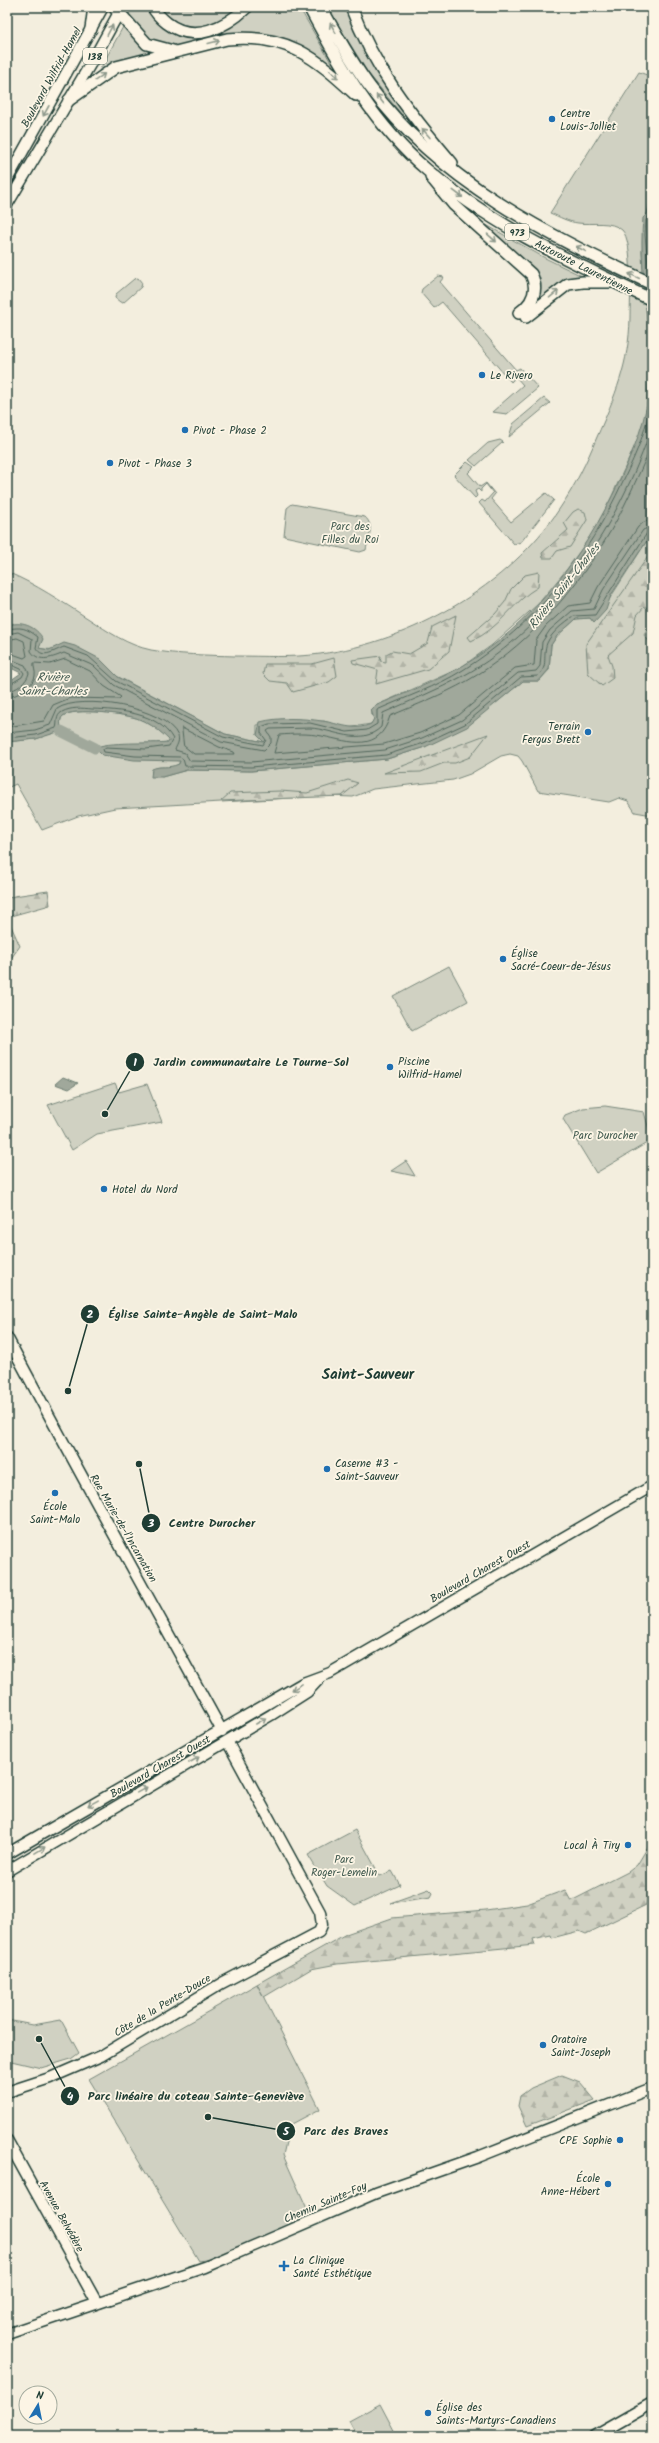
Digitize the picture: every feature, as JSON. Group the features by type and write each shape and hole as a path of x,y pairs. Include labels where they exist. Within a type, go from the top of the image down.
{"highway":[{"path":"91,29 94,7"},
{"path":"154,7 162,19 171,26 194,33 219,27 247,7"},
{"name":"Autoroute Laurentienne","path":"309,7 343,68 371,108 427,170 462,197 503,224 615,283 652,300"},
{"name":"Autoroute Laurentienne","path":"321,7 344,49 387,108 424,146 468,184 515,214 616,267 652,284"},
{"path":"351,7 368,45 393,90 409,112 468,184"},
{"path":"118,8 133,30 147,44 176,52"},
{"path":"69,100 116,67 176,52 243,38 262,38 289,45 317,60 371,108"},
{"path":"427,170 441,191 454,205 531,274 534,280 534,294 521,316 568,284 583,282 615,283"}],"main road":[{"name":"Boulevard Wilfrid-Hamel","path":"7,180 103,7"},
{"name":"138","path":"7,205 69,100 118,8"},
{"name":"Rue Marie-de-l'Incarnation","path":"7,1337 84,1481 142,1582 222,1731"},
{"name":"Boulevard Charest Ouest","path":"7,1854 303,1683 321,1677 652,1486"},
{"name":"Boulevard Charest Ouest","path":"7,1871 307,1692 321,1677"},
{"name":"Côte de la Pente-Douce","path":"7,2092 50,2078 101,2056 222,1983 319,1932 322,1925 320,1912 227,1741"},
{"name":"Chemin Sainte-Foy","path":"7,2334 205,2267 376,2193 485,2155 652,2088"},
{"name":"Avenue Belvédère","path":"7,2140 97,2303"},
{"path":"594,2436 652,2403"}],"green space":[{"path":"133,7 148,7 192,36 251,7 299,7 337,73 280,39 168,46 149,42 127,18"},
{"path":"158,7 239,7 219,21 197,26 176,22"},
{"path":"327,7 347,7 405,112 402,115 368,73"},
{"path":"124,25 156,52 106,68 98,73"},
{"path":"639,72 652,77 652,193 642,251 647,319 651,338 646,416 639,437 610,500 592,534 567,569 538,604 492,645 460,668 375,706 371,713 374,719 371,724 347,728 324,721 257,725 257,735 264,742 225,734 113,674 97,659 89,654 74,650 39,648 40,645 13,623 7,626 7,572 49,594 118,638 142,648 172,653 203,655 299,656 320,654 354,647 389,637 422,623 455,606 486,585 514,562 539,536 560,508 576,482 610,408 624,365 629,335 631,285 630,258 626,236 622,230 612,225 574,222 550,213"},
{"path":"481,222 545,258 586,278 533,307 538,288 480,224"},
{"path":"438,276 444,277 440,282 516,370 520,368 538,388 507,414 492,412 523,385 516,377 511,382 442,302 434,308 421,293 422,289"},
{"path":"138,278 142,283 141,287 123,303 115,298 116,294 134,279"},
{"path":"544,398 550,403 509,437 513,424"},
{"path":"500,440 503,442 476,466 469,460 488,443"},
{"path":"467,462 474,467 468,473 480,487 486,483 495,494 491,499 511,522 546,493 554,500 521,542 514,544 479,503 482,500 485,502 493,493 486,484 481,489 481,492 478,489 475,491 477,496 475,498 454,475"},
{"name":"Parc des Filles du Roi","path":"292,504 365,517 370,524 366,550 360,552 284,536 287,508"},
{"path":"578,509 585,512 587,520 570,547 557,551 552,558 543,558 542,553 568,530 564,523 573,512"},
{"path":"652,533 652,622 644,635 652,645 652,815 635,812 628,801 619,798 609,802 538,791 522,761 518,756 510,754 501,756 470,774 453,780 373,789 353,797 327,796 115,808 78,816 42,830 16,784 7,788 7,742 36,739 61,730 62,717 69,713 78,712 113,713 133,717 151,725 159,731 170,740 169,742 128,745 165,759 180,761 174,767 158,767 151,772 162,777 187,770 251,771 387,759 425,747 497,702 523,681 539,681 549,670 551,645 557,636 576,619 590,618 594,623"},
{"path":"652,551 652,608 644,607 637,615 633,633 608,655 612,666 613,678 602,686 588,673 586,644"},
{"path":"539,572 538,587 521,600 490,630 471,641 468,637 495,614 505,602 511,589 525,575"},
{"path":"456,615 449,651 428,669 376,684 378,670 353,663 352,660 381,656 380,661 386,662 386,654 392,651 409,654 428,643 432,627"},
{"path":"334,658 337,676 329,682 293,692 287,683 270,681 263,674 265,664 312,664"},
{"path":"488,734 470,757 455,763 444,763 421,772 384,773"},
{"path":"348,780 358,783 342,796 221,801 230,793 280,791 307,793"},
{"path":"48,891 50,905 7,917 7,899 14,896"},
{"path":"7,917 20,946 12,957 8,959"},
{"path":"449,966 468,1001 412,1031 393,996"},
{"path":"115,1083 119,1092 147,1084 162,1122 97,1134 72,1150 48,1105"},
{"name":"Parc Durocher","path":"605,1106 644,1112 652,1140 596,1173 563,1119 565,1115 583,1108"},
{"path":"406,1161 415,1176 391,1171"},
{"name":"Parc Roger-Lemelin","path":"355,1830 380,1876 392,1871 400,1885 355,1906 327,1886 308,1855"},
{"path":"652,1840 652,1886 650,1887 646,1905 586,1934 579,1931 552,1938 551,1935 533,1939 535,1945 337,1964 311,1969 264,1997 257,1984 346,1934 392,1918 486,1910 527,1904 565,1890 571,1901 628,1872 637,1865"},
{"path":"429,1889 433,1893 431,1897 390,1903"},
{"path":"257,1984 320,2109 290,2125 283,2155 309,2213 303,2216 291,2229 230,2256 199,2261 89,2079"},
{"path":"7,2020 33,2025 61,2020 79,2053 71,2059 41,2068 7,2060"},
{"path":"562,2075 580,2082 595,2100 527,2126 518,2106 520,2096 531,2088"},
{"path":"380,2404 397,2436 357,2436 349,2421"}],"water":[{"name":"Rivière Saint-Charles","path":"652,193 652,343 651,332 647,319 643,268 643,218 647,214"},
{"name":"Rivière Saint-Charles","path":"652,343 652,533 611,595 606,610 594,623 590,618 576,619 557,636 551,645 549,669 539,681 523,681 467,727 425,747 387,759 251,771 187,770 162,777 151,777 152,769 179,764 180,761 134,760 102,755 95,748 109,744 169,742 169,740 155,728 139,719 132,717 100,712 69,713 62,717 61,731 36,739 7,742 7,683 21,673 7,666 7,626 12,624 27,625 40,634 43,639 39,648 49,650 64,643 75,646 100,659 118,677 225,734 264,742 257,735 260,722 291,718 328,722 352,727 371,724 374,719 371,710 375,706 459,668 485,651 510,632 553,587 590,536 619,482 639,434 646,409 650,383"},
{"path":"63,1077 78,1083 69,1089 55,1084"}],"waterway":[{"path":"61,731 95,748"}],"place":[{"name":"Centre Louis-Jolliet","path":"552,119"},
{"name":"Le Rivero","path":"482,375"},
{"name":"Pivot - Phase 2","path":"185,430"},
{"name":"Pivot - Phase 3","path":"110,463"},
{"name":"Terrain Fergus Brett","path":"588,732"},
{"name":"Église Sacré-Coeur-de-Jésus","path":"503,959"},
{"name":"Piscine Wilfrid-Hamel","path":"390,1067"},
{"name":"Jardin communautaire Le Tourne-Sol","path":"105,1114"},
{"name":"Hotel du Nord","path":"104,1189"},
{"name":"Église Sainte-Angèle de Saint-Malo","path":"68,1391"},
{"name":"Centre Durocher","path":"139,1464"},
{"name":"Caserne #3 - Saint-Sauveur","path":"327,1469"},
{"name":"École Saint-Malo","path":"55,1493"},
{"name":"Local À Tiry","path":"628,1845"},
{"name":"Parc linéaire du coteau Sainte-Geneviève","path":"39,2039"},
{"name":"Oratoire Saint-Joseph","path":"543,2045"},
{"name":"Parc des Braves","path":"208,2117"},
{"name":"CPE Sophie","path":"620,2140"},
{"name":"École Anne-Hébert","path":"608,2184"},
{"name":"La Clinique Santé Esthétique","path":"284,2266"},
{"name":"Église des Saints-Martyrs-Canadiens","path":"428,2413"}],"district":[{"name":"Saint-Sauveur","path":"368,1374"}]}
